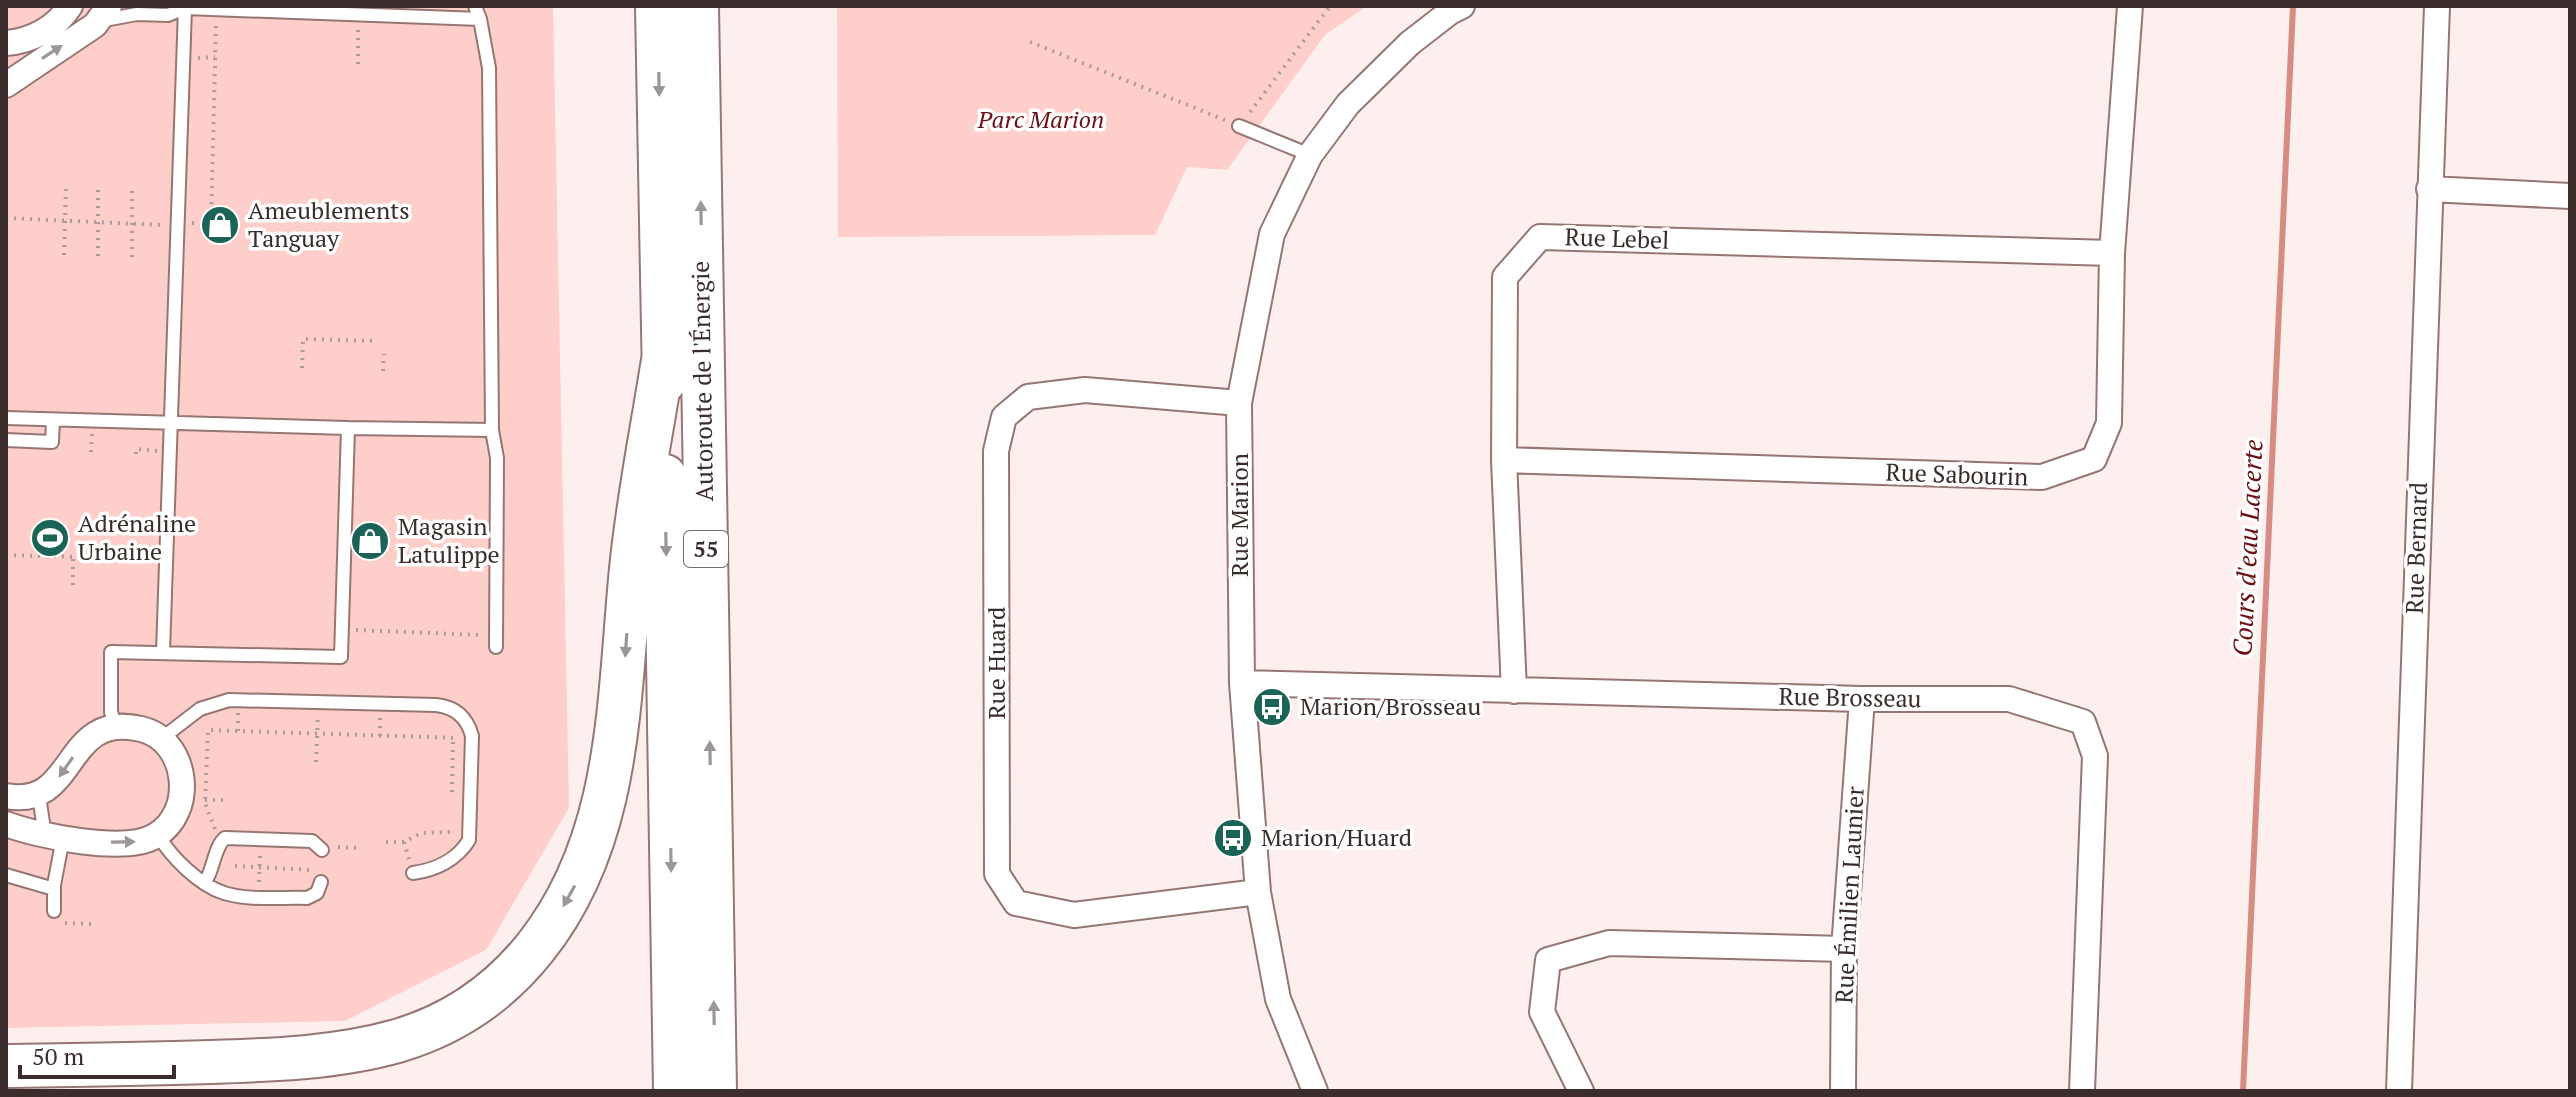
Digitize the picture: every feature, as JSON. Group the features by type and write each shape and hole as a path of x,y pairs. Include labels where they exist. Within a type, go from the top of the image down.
{"highway":[{"name":"Autoroute de l'Énergie","path":"657,6 675,1091"},
{"name":"Autoroute de l'Énergie","path":"697,6 715,1091"},
{"path":"6,1066 242,1061 361,1049 410,1037 448,1020 489,995 520,966 573,889 591,847 606,797 619,716 631,567 664,354"}],"street":[{"path":"6,43 28,39 44,31 60,19 70,6"},
{"name":"Rue Marion","path":"1315,1091 1278,999 1258,892 1242,683 1239,403 1272,234 1310,155 1348,104 1410,43 1462,6"},
{"name":"Rue Sabourin","path":"1504,460 2042,477 2094,459 2109,423 2112,253 2130,6"},
{"name":"Rue Bernard","path":"2399,1091 2437,6"},
{"path":"6,85 104,14"},
{"path":"2429,189 2570,196"},
{"name":"Rue Lebel","path":"1514,691 1504,460 1505,277 1540,237 2112,253"},
{"name":"Rue Huard","path":"1239,403 1085,390 1028,397 1004,417 996,451 997,874 1016,903 1074,915 1258,892"},
{"name":"Rue Brosseau","path":"1242,683 1862,699 2009,699 2083,722 2095,756 2082,1091"},
{"name":"Rue Émilien Launier","path":"1843,1091 1844,949 1862,699"},
{"path":"6,796 39,796 58,778 89,738 116,727 142,729 161,739 177,761 182,788 175,812 158,835 131,842 54,837 6,824"},
{"path":"1581,1091 1542,1012 1548,960 1609,943 1844,949"}],"lane":[{"path":"475,6 489,68 492,430 497,458 496,647"},
{"path":"104,14 168,15 184,7 435,12 480,19"},
{"path":"163,652 184,7"},
{"path":"1239,126 1310,155"},
{"path":"6,418 492,430"},
{"path":"6,440 52,442 53,420"},
{"path":"116,727 111,712 111,652 341,657 348,428"},
{"path":"161,739 200,709 229,700 436,705 455,710 468,724 472,736 469,840 464,849 448,861 413,873"},
{"path":"39,796 54,837 54,911"},
{"path":"158,835 168,850 205,882 232,895 307,898 317,893 321,882"},
{"path":"205,882 213,869 219,843 225,838 312,841 326,848"},
{"path":"6,875 54,889"}],"path":[{"path":"1030,42 1239,126 1330,6"},
{"path":"192,227 191,223 212,225 216,24"},
{"path":"358,45 358,64"},
{"path":"194,58 215,57"},
{"path":"64,255 66,185"},
{"path":"98,187 98,256"},
{"path":"132,188 132,257"},
{"path":"6,218 168,225"},
{"path":"302,368 303,339 377,341"},
{"path":"383,371 384,354"},
{"path":"91,452 92,434"},
{"path":"136,454 136,449 158,451"},
{"path":"52,556 53,545"},
{"path":"6,555 154,559"},
{"path":"73,557 73,585"},
{"path":"355,616 354,630 480,635"},
{"path":"380,716 380,736"},
{"path":"214,828 205,800 208,730 456,738 452,793"},
{"path":"316,762 317,734"},
{"path":"205,800 225,800"},
{"path":"386,842 404,842 421,833 451,834 452,820"},
{"path":"326,848 359,848"},
{"path":"235,866 311,870"},
{"path":"66,923 91,924"}],"green space":[{"path":"6,6 553,6 569,808 486,950 345,1021 6,1028"},
{"name":"Parc Marion","path":"837,6 1367,6 1325,35 1227,170 1187,167 1155,235 838,237"}],"waterway":[{"name":"Cours d'eau Lacerte","path":"2243,1091 2293,6"}],"place":[{"name":"Ameublements Tanguay","path":"220,225"},
{"name":"Adrénaline Urbaine","path":"50,538"},
{"name":"Magasin Latulippe","path":"370,541"},
{"name":"Marion/Brosseau","path":"1272,707"},
{"name":"Marion/Huard","path":"1233,838"}]}
